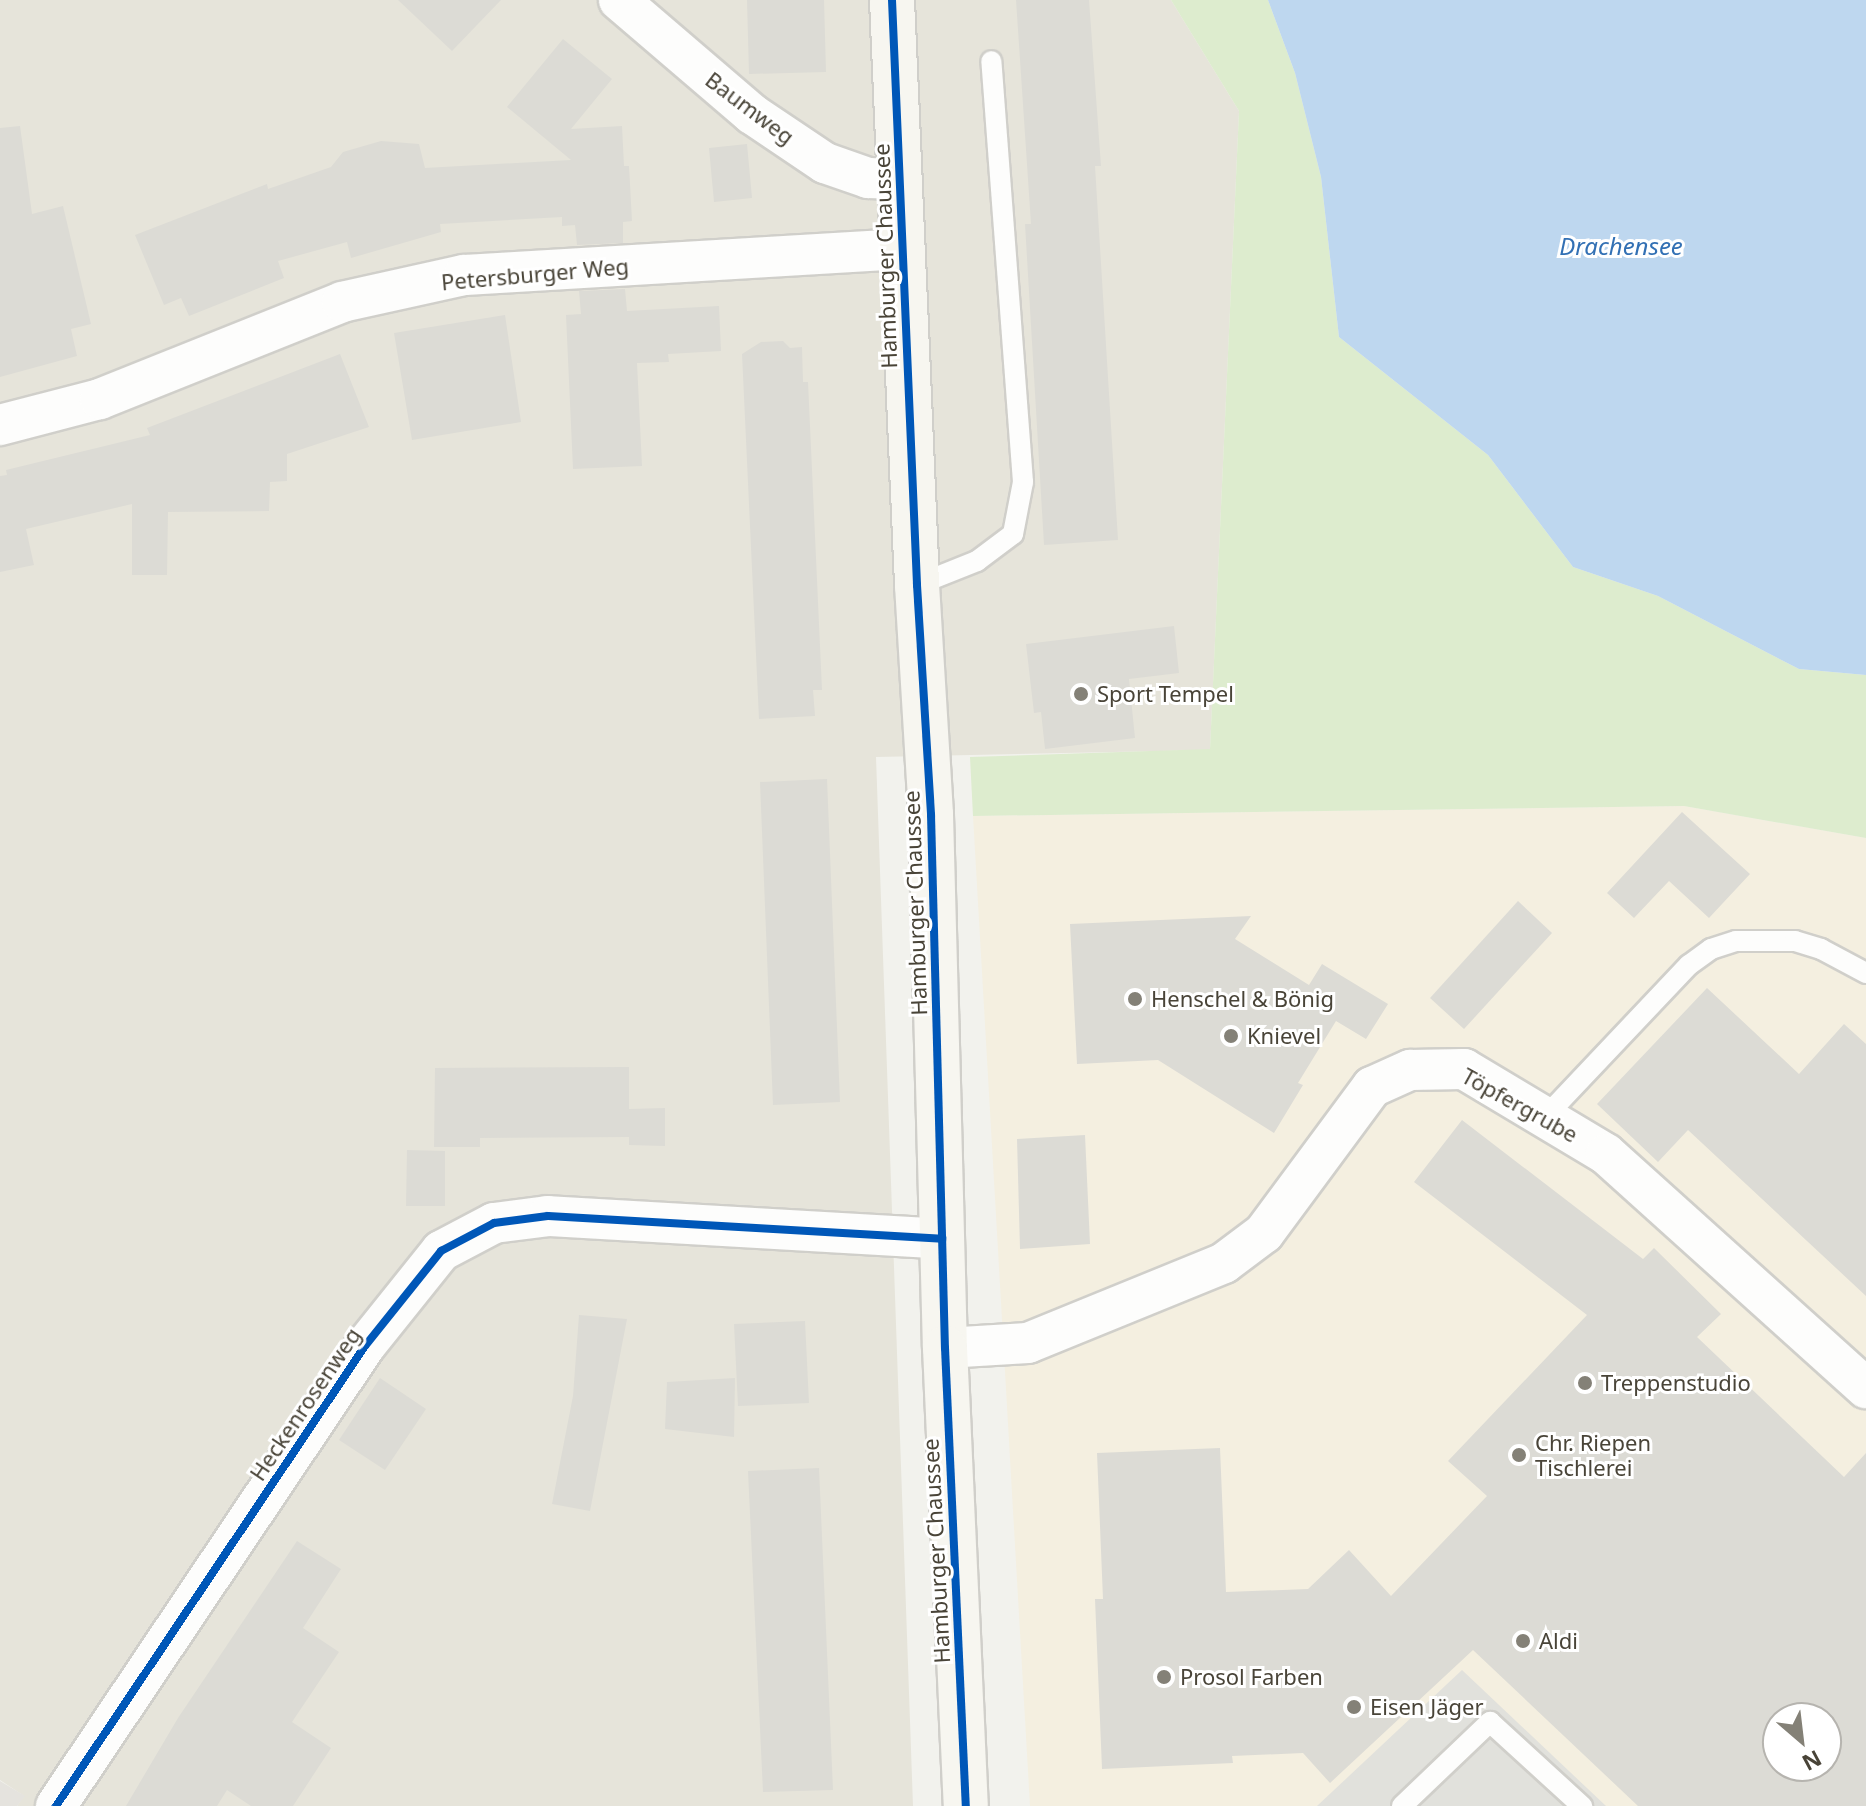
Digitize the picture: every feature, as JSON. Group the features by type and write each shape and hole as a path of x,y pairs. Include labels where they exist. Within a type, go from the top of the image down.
{"main road":[{"name":"Hamburger Chaussee","path":"892,0 917,585 931,815 945,1348 966,1806"}],"street":[{"name":"Baumweg","path":"619,0 752,114 825,163 868,178 900,179"},
{"name":"Petersburger Weg","path":"0,425 100,399 342,302 464,275 903,249"},
{"name":"Töpfergrube","path":"945,1348 1028,1343 1224,1263 1264,1233 1372,1087 1410,1070 1464,1069 1606,1154 1866,1388"},
{"name":"Heckenrosenweg","path":"56,1806 365,1346 441,1251 494,1223 548,1216 942,1239"}],"lane":[{"path":"917,585 977,561 1013,534 1023,482 991,61"},
{"path":"1546,1116 1689,965 1711,949 1736,941 1795,941 1821,949 1866,973"},
{"path":"1402,1806 1490,1722 1582,1806"}],"shaded area":[{"path":"0,0 1171,0 1239,111 1210,750 876,757 913,1806 17,1806 24,1796 0,1780"},
{"path":"1684,806 1866,838 1866,1806 1030,1806 973,816"},
{"path":"1462,1670 1606,1806 1317,1806"},
{"path":"0,1781 25,1796 17,1806 0,1806"}],"green space":[{"path":"1171,0 1268,0 1295,73 1321,177 1339,337 1488,455 1573,567 1658,596 1799,669 1866,675 1866,838 1684,806 973,816 970,757 1210,749 1239,111"}],"water":[{"name":"Drachensee","path":"1268,0 1866,0 1866,675 1799,669 1658,596 1573,567 1488,455 1339,337 1321,177 1295,73"}],"building":[{"path":"398,0 501,0 452,51"},
{"path":"747,0 824,0 826,72 749,74"},
{"path":"1016,0 1089,0 1101,166 1095,166 1118,540 1044,545 1025,224 1031,224"},
{"path":"563,39 612,79 571,129 622,126 624,166 629,166 632,221 623,222 623,243 577,245 575,225 562,226 562,217 440,224 441,232 351,258 347,242 278,261 284,278 189,316 181,298 164,305 135,235 267,184 268,189 331,167 343,152 381,141 419,144 425,168 571,160 507,107"},
{"path":"20,126 32,214 63,206 91,324 71,329 77,356 0,377 0,128"},
{"path":"747,144 752,198 714,202 709,148"},
{"path":"625,289 627,311 719,306 721,351 668,354 669,362 637,363 642,466 573,469 566,315 581,314 579,291"},
{"path":"505,315 521,422 412,440 394,333"},
{"path":"783,341 790,348 802,347 803,382 808,382 822,690 813,690 815,716 759,719 742,354 761,342"},
{"path":"340,354 369,427 287,454 287,481 270,482 269,511 168,512 167,575 132,575 132,504 26,529 34,565 0,572 0,476 7,475 6,470 150,435 147,428"},
{"path":"1174,626 1179,673 1129,679 1135,738 1045,749 1041,712 1034,713 1026,644"},
{"path":"827,779 840,1102 773,1105 760,782"},
{"path":"1682,812 1750,874 1709,918 1669,881 1634,918 1607,893"},
{"path":"1518,901 1552,933 1464,1029 1430,998"},
{"path":"1251,916 1235,939 1309,985 1322,964 1388,1004 1366,1039 1336,1021 1298,1083 1303,1085 1274,1133 1158,1060 1077,1064 1070,924"},
{"path":"1707,988 1799,1074 1844,1024 1866,1044 1866,1296 1688,1130 1658,1162 1597,1104"},
{"path":"629,1067 629,1137 480,1138 480,1147 434,1147 435,1068"},
{"path":"665,1108 665,1146 629,1145 629,1109"},
{"path":"1462,1120 1643,1259 1654,1248 1721,1314 1697,1337 1844,1477 1866,1453 1866,1806 1638,1806 1473,1650 1330,1783 1303,1753 1232,1756 1233,1763 1102,1769 1095,1599 1103,1599 1097,1453 1220,1448 1226,1592 1308,1589 1349,1550 1391,1596 1487,1496 1448,1461 1587,1315 1414,1182"},
{"path":"1085,1135 1090,1244 1020,1249 1017,1139"},
{"path":"407,1150 445,1151 445,1206 406,1206"},
{"path":"579,1315 627,1319 590,1511 552,1504 573,1396"},
{"path":"805,1321 809,1403 738,1406 734,1324"},
{"path":"380,1378 426,1409 385,1470 339,1440"},
{"path":"735,1378 734,1437 665,1429 667,1382"},
{"path":"819,1468 833,1790 763,1792 748,1471"},
{"path":"297,1541 341,1569 303,1628 339,1652 292,1722 331,1748 293,1806 251,1806 227,1790 217,1806 126,1806 178,1718"}],"cycle path":[{"path":"892,0 917,585 931,815 945,1348 966,1806"},
{"path":"56,1806 365,1346 441,1251 494,1223 548,1216 942,1239"}],"place":[{"name":"Sport Tempel","path":"1081,694"},
{"name":"Henschel & Bönig","path":"1135,999"},
{"name":"Knievel","path":"1231,1036"},
{"name":"Treppenstudio","path":"1585,1383"},
{"name":"Chr. Riepen Tischlerei","path":"1519,1455"},
{"name":"Aldi","path":"1523,1641"},
{"name":"Prosol Farben","path":"1164,1677"},
{"name":"Eisen Jäger","path":"1354,1707"}]}
